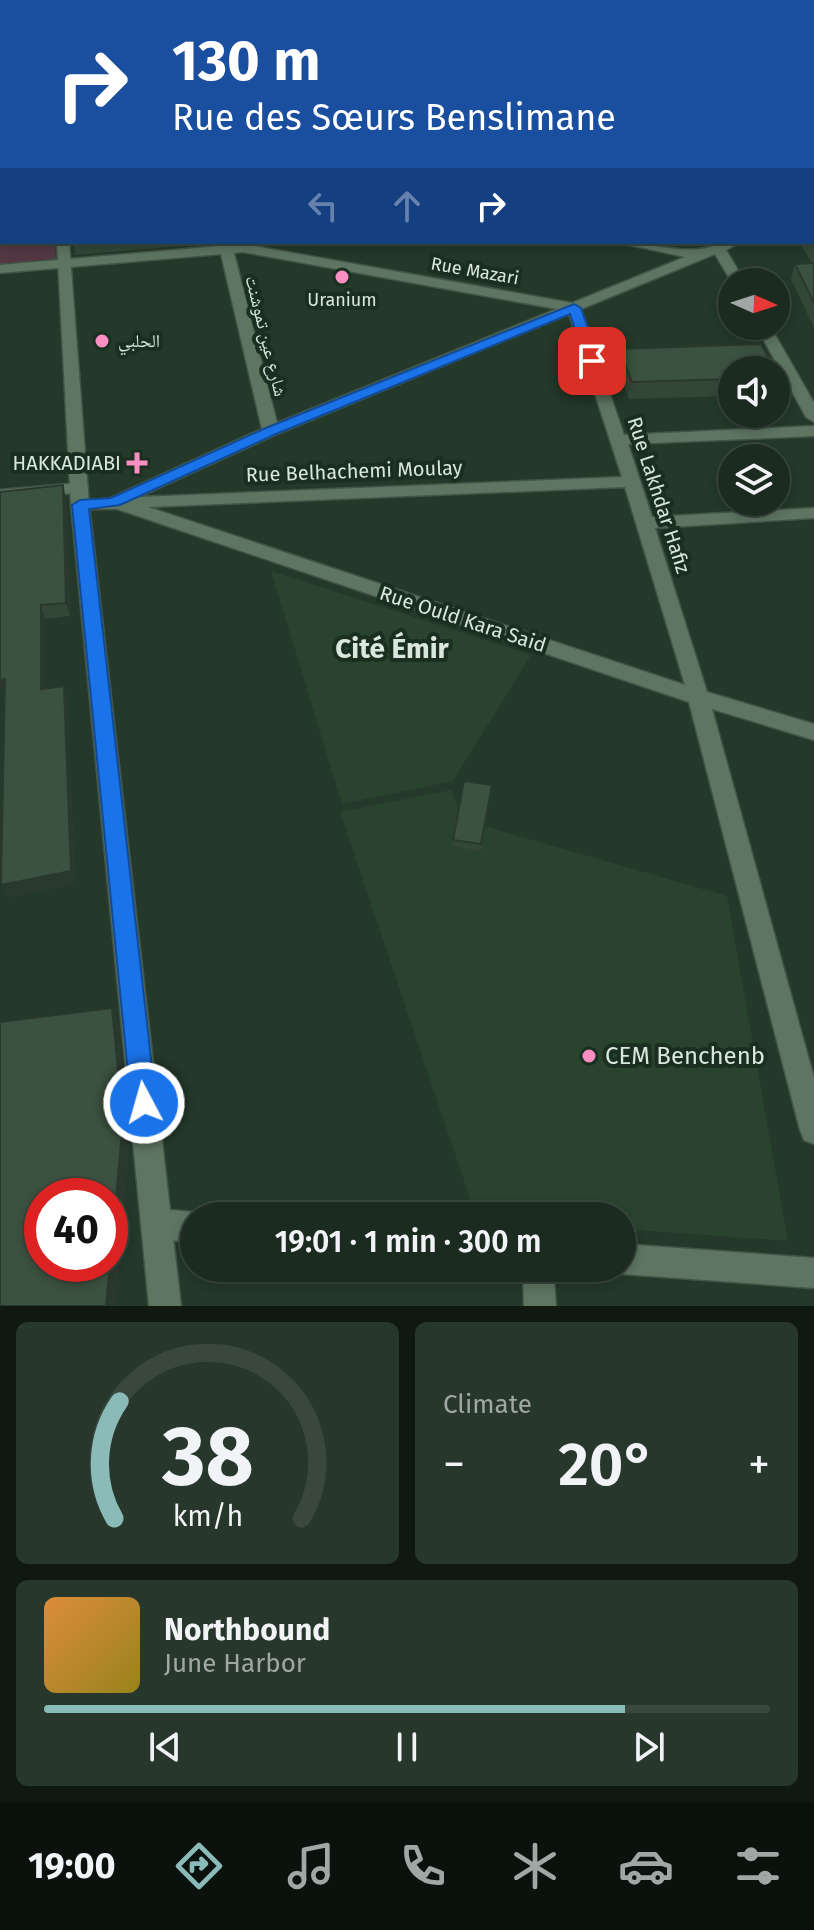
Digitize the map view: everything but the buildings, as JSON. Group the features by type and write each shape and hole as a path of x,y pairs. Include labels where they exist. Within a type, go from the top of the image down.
{"street":[{"path":"634,244 703,256"},
{"path":"114,502 271,431 703,256 724,244 733,268"},
{"name":"Rue Mazari","path":"0,269 64,253 227,250 247,245 574,308"},
{"name":"شارع عين تموشنت","path":"227,250 271,431"},
{"path":"64,253 80,496 165,1306"},
{"name":"Rue Lakhdar Hafiz","path":"574,308 646,523 699,697 814,1130"},
{"path":"771,340 814,417"},
{"path":"618,440 814,431"},
{"name":"Rue Belhachemi Moulay","path":"0,495 80,496 114,502 630,482"},
{"name":"Rue Ould Kara Said","path":"114,502 699,697 814,732"},
{"path":"646,523 814,513"},
{"path":"104,1016 134,1012"},
{"path":"157,1224 180,1226"},
{"path":"636,1260 814,1273"},
{"path":"539,1282 540,1306"}],"shaded area":[{"path":"0,244 55,244 56,261 0,265"},
{"path":"271,571 531,655 453,781 342,804"},
{"name":"CEM Benchenb","path":"451,790 463,820 727,896 788,1241 636,1230 636,1202 471,1202 340,812"}],"place":[{"name":"Uranium","path":"342,277"},
{"name":"الحلبي","path":"102,341"},
{"name":"HAKKADIABI","path":"137,463"},
{"name":"CEM Benchenb","path":"589,1056"}],"district":[{"name":"Cité Émir","path":"392,648"}],"route":[{"path":"144,1103 80,505 114,502 271,431 574,308 592,361"}]}
